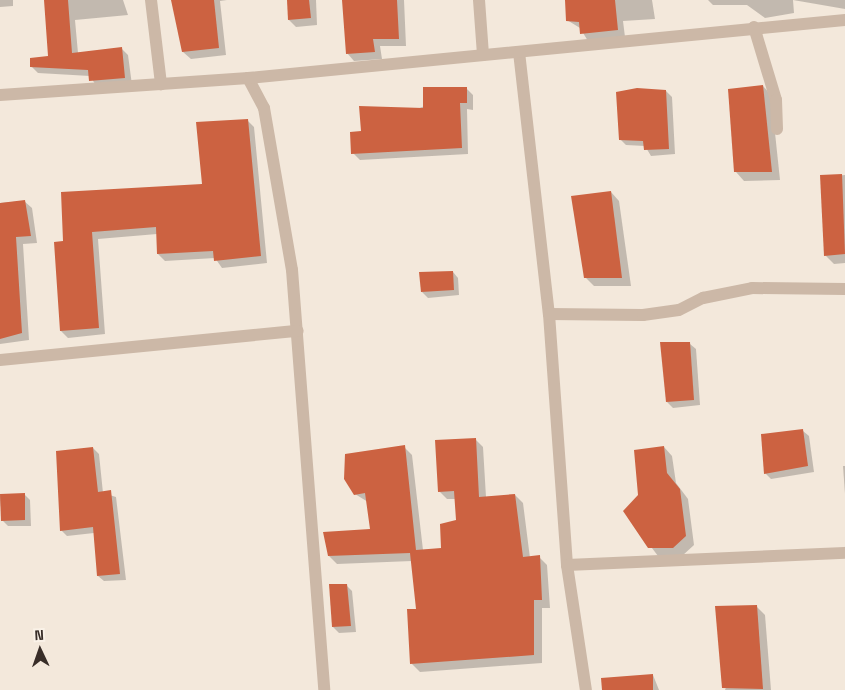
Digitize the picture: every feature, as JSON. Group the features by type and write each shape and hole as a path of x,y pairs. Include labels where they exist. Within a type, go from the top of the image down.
{"street":[{"path":"151,0 160,84"},
{"path":"479,0 483,56"},
{"path":"0,95 248,78 483,56 754,27 845,20"},
{"path":"754,27 776,100 778,129"},
{"path":"519,52 549,314 567,565 586,690"},
{"path":"248,78 264,108 298,331 324,690"},
{"path":"549,314 643,315 679,310 702,298 752,288 845,289"},
{"path":"0,360 298,331"},
{"path":"567,565 845,553"}],"building":[{"path":"44,0 68,0 72,53 122,47 125,78 89,81 88,70 30,67 30,58 48,56"},
{"path":"171,0 214,0 219,48 182,52"},
{"path":"287,0 309,0 311,18 288,20"},
{"path":"342,0 397,0 399,39 373,39 375,52 346,54"},
{"path":"565,0 615,0 618,30 580,34 579,22 566,21"},
{"path":"763,85 772,172 734,172 728,89"},
{"path":"423,87 467,87 467,103 460,103 462,148 351,154 350,132 361,131 359,106 423,108"},
{"path":"637,88 666,90 669,149 644,150 643,141 619,140 616,92"},
{"path":"248,119 261,256 214,261 213,251 157,254 156,227 92,232 99,328 60,331 54,242 63,241 61,192 202,184 196,122"},
{"path":"842,174 845,254 824,256 820,175"},
{"path":"611,191 622,278 584,278 571,196"},
{"path":"25,200 31,236 16,237 22,333 0,339 0,203"},
{"path":"453,271 454,290 421,292 419,272"},
{"path":"660,342 690,342 694,400 666,402"},
{"path":"803,429 808,466 764,474 761,434"},
{"path":"476,438 479,497 515,494 523,557 540,555 542,600 534,600 534,655 410,664 407,609 416,609 410,553 328,556 323,532 370,529 365,493 354,495 344,479 345,454 405,445 416,550 441,548 440,524 456,520 454,491 438,492 435,440"},
{"path":"664,446 667,473 680,489 686,536 673,548 648,548 623,511 638,495 634,450"},
{"path":"93,447 98,492 111,490 120,574 97,576 93,527 60,531 56,451"},
{"path":"25,493 25,520 1,521 0,494"},
{"path":"329,584 347,584 351,626 332,627"},
{"path":"757,605 763,689 722,688 715,606"},
{"path":"653,674 653,690 602,690 601,678"}]}
